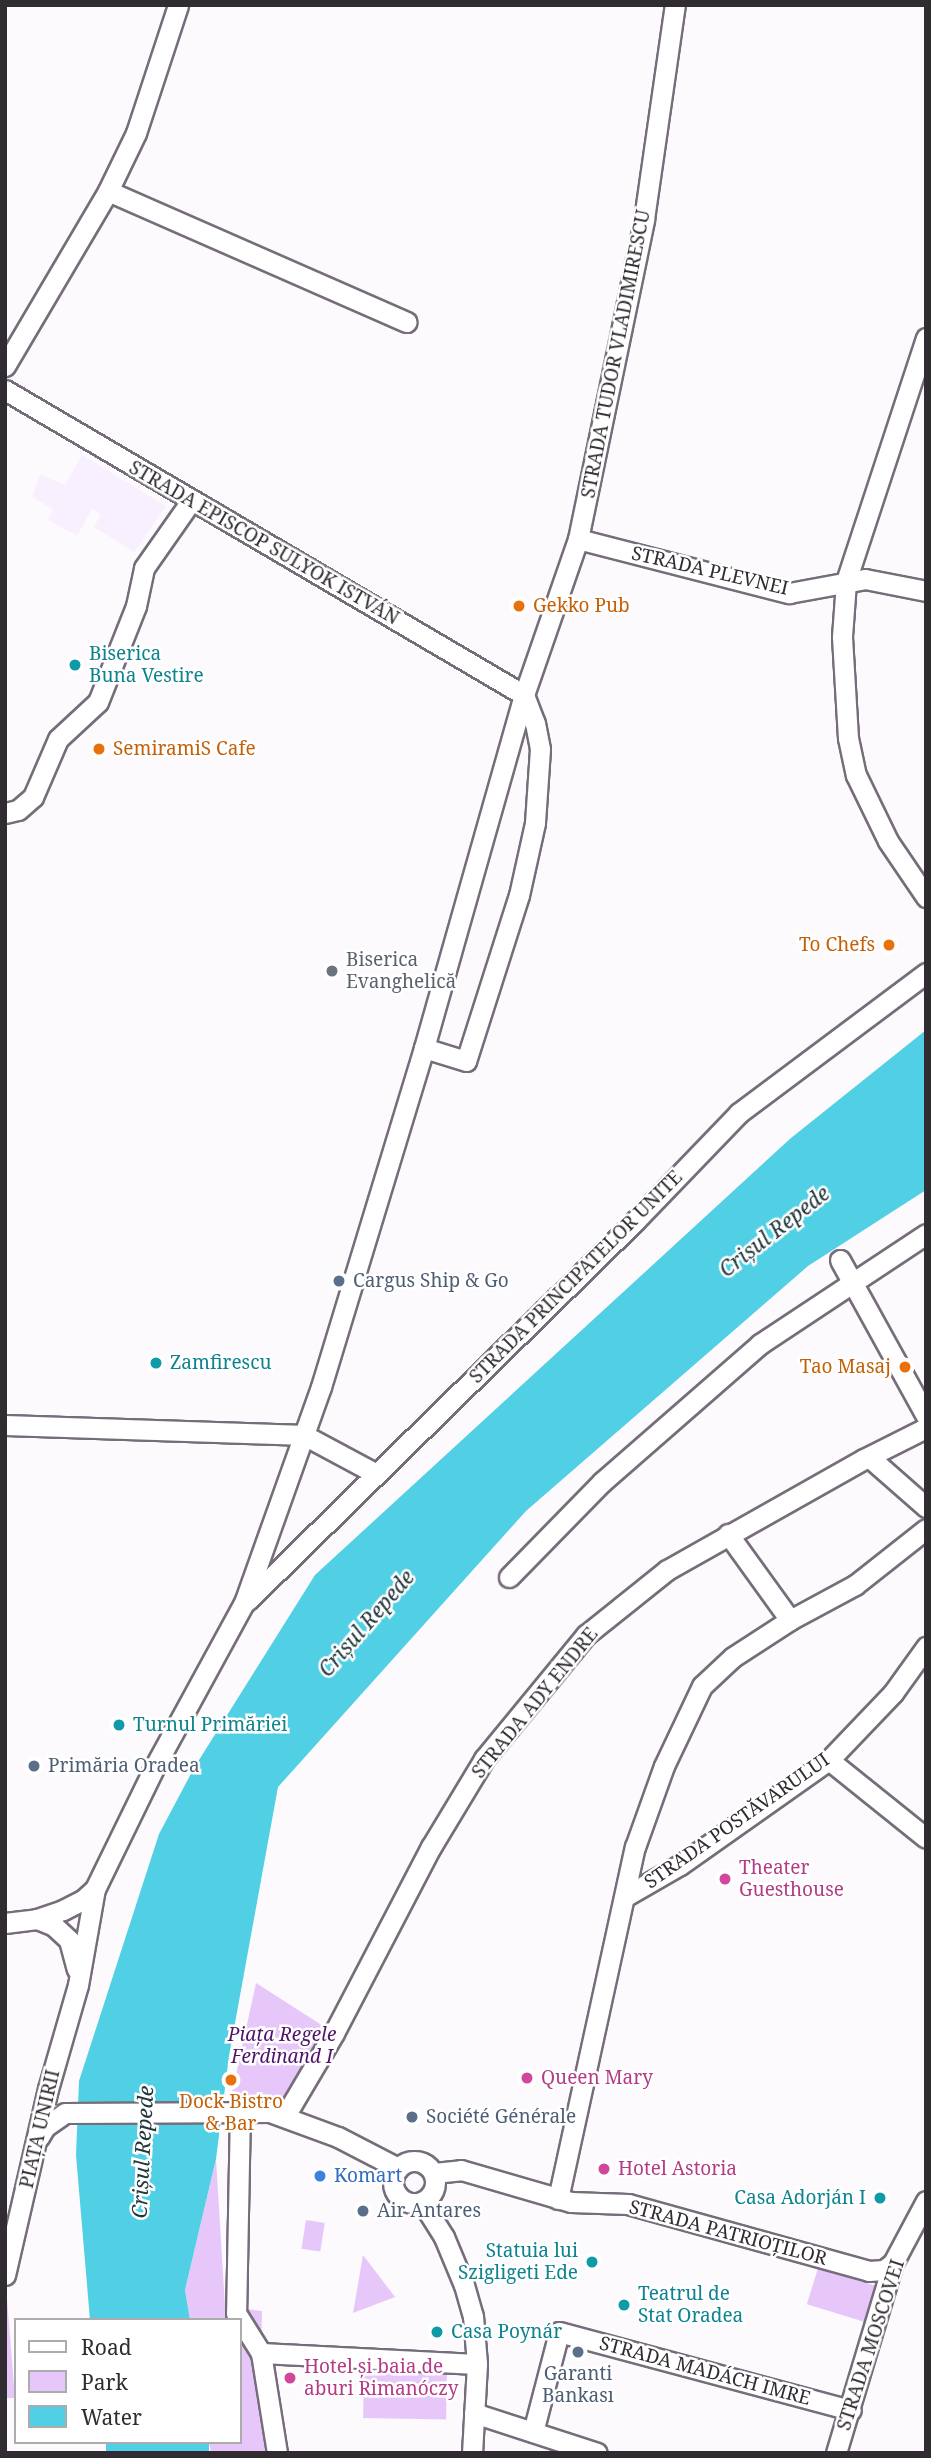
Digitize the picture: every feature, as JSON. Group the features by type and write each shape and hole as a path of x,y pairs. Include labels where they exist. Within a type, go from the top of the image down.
{"street":[{"path":"5,366 108,191 135,133 178,5"},
{"name":"STRADA TUDOR VLADIMIRESCU","path":"94,1889 155,1766 244,1603 304,1435 424,1048 524,695 578,539 644,219 675,5"},
{"path":"108,191 407,322"},
{"path":"926,338 846,582 842,637 848,738 856,775 888,841 926,897"},
{"name":"STRADA EPISCOP SULYOK ISTVÁN","path":"5,390 524,695"},
{"path":"5,813 28,804 58,739 98,702 136,606 144,568 191,501"},
{"name":"STRADA PLEVNEI","path":"578,539 789,593 865,579 926,591"},
{"path":"424,1048 466,1061 519,895 535,823 540,749 535,723 524,695"},
{"name":"STRADA PRINCIPATELOR UNITE","path":"244,1603 635,1221 739,1113 926,973"},
{"path":"509,1577 602,1482 760,1344 926,1234"},
{"path":"840,1261 853,1280 926,1416"},
{"path":"5,1424 304,1435 375,1473"},
{"name":"STRADA ADY ENDRE","path":"285,2116 334,2033 431,1847 484,1759 586,1635 667,1570 728,1534 926,1428"},
{"path":"869,1457 926,1507"},
{"path":"434,2173 461,2170 558,2199 635,1847 664,1766 702,1686 733,1657 790,1620 855,1585 926,1529"},
{"path":"728,1534 790,1620"},
{"name":"STRADA POSTĂVARULUI","path":"626,1896 680,1865 829,1760 893,1693 926,1647"},
{"path":"829,1760 926,1838"},
{"path":"5,1923 37,1919 72,1906 94,1889"},
{"name":"PIAȚA UNIRII","path":"5,2275 48,2089 78,1984 94,1889"},
{"name":"PIAȚA UNIRII","path":"37,1919 54,1926 70,1941 77,1963 78,1984"},
{"path":"48,2089 56,2106 66,2113"},
{"path":"230,2110 236,2313 239,2318"},
{"path":"37,2141 45,2127 66,2113 230,2110 285,2116 355,2145 398,2168"},
{"path":"410,2161 424,2162 434,2173 435,2187 422,2202 408,2202 397,2194 393,2182 398,2168 410,2161"},
{"name":"STRADA PATRIOȚILOR","path":"558,2199 595,2204 628,2204 869,2271 884,2270 893,2263"},
{"name":"STRADA MOSCOVEI","path":"836,2453 893,2263 926,2201"},
{"path":"422,2202 444,2238 464,2286 475,2330 477,2364 472,2453"},
{"path":"242,2323 261,2353 277,2453"},
{"name":"STRADA MADÁCH IMRE","path":"533,2432 559,2332 851,2410"},
{"path":"261,2353 477,2364"},
{"path":"474,2413 597,2453"}],"shaded area":[{"path":"82,455 166,506 134,552 94,527 101,514 92,509 77,536 48,520 53,509 32,497 40,474 65,485"}],"green space":[{"name":"Piața Regele Ferdinand I","path":"256,1983 334,2033 285,2116 228,2111"},
{"path":"216,2159 225,2306 262,2311 261,2353 277,2453 211,2453 209,2444 242,2444 242,2318 190,2318 185,2290"},
{"path":"306,2220 325,2223 320,2252 301,2249"},
{"path":"363,2255 395,2297 353,2313"},
{"path":"818,2268 879,2287 868,2323 807,2304"},
{"path":"5,2275 14,2398 5,2398"},
{"path":"364,2367 447,2368 446,2419 363,2418"}],"water":[{"name":"Crișul Repede","path":"926,1030 926,1190 808,1266 526,1511 278,1787 229,2056 216,2159 185,2290 190,2318 90,2318 76,2155 79,2081 159,1834 194,1768 315,1575 791,1138"},
{"path":"106,2444 209,2444 209,2453 106,2453"}],"place":[{"name":"Gekko Pub","path":"519,606"},
{"name":"Biserica Buna Vestire","path":"75,665"},
{"name":"SemiramiS Cafe","path":"99,749"},
{"name":"To Chefs","path":"889,945"},
{"name":"Biserica Evanghelică","path":"332,971"},
{"name":"Cargus Ship & Go","path":"339,1281"},
{"name":"Zamfirescu","path":"156,1363"},
{"name":"Tao Masaj","path":"905,1367"},
{"name":"Turnul Primăriei","path":"119,1725"},
{"name":"Primăria Oradea","path":"34,1766"},
{"name":"Theater Guesthouse","path":"725,1879"},
{"name":"Queen Mary","path":"527,2078"},
{"name":"Dock Bistro & Bar","path":"231,2080"},
{"name":"Société Générale","path":"412,2117"},
{"name":"Hotel Astoria","path":"604,2169"},
{"name":"Komart","path":"320,2176"},
{"name":"Casa Adorján I","path":"880,2198"},
{"name":"Air Antares","path":"363,2211"},
{"name":"Statuia lui Szigligeti Ede","path":"592,2262"},
{"name":"Teatrul de Stat Oradea","path":"624,2305"},
{"name":"Casa Poynár","path":"437,2332"},
{"name":"Garanti Bankası","path":"578,2352"},
{"name":"Hotel și baia de aburi Rimanóczy","path":"290,2378"}]}
